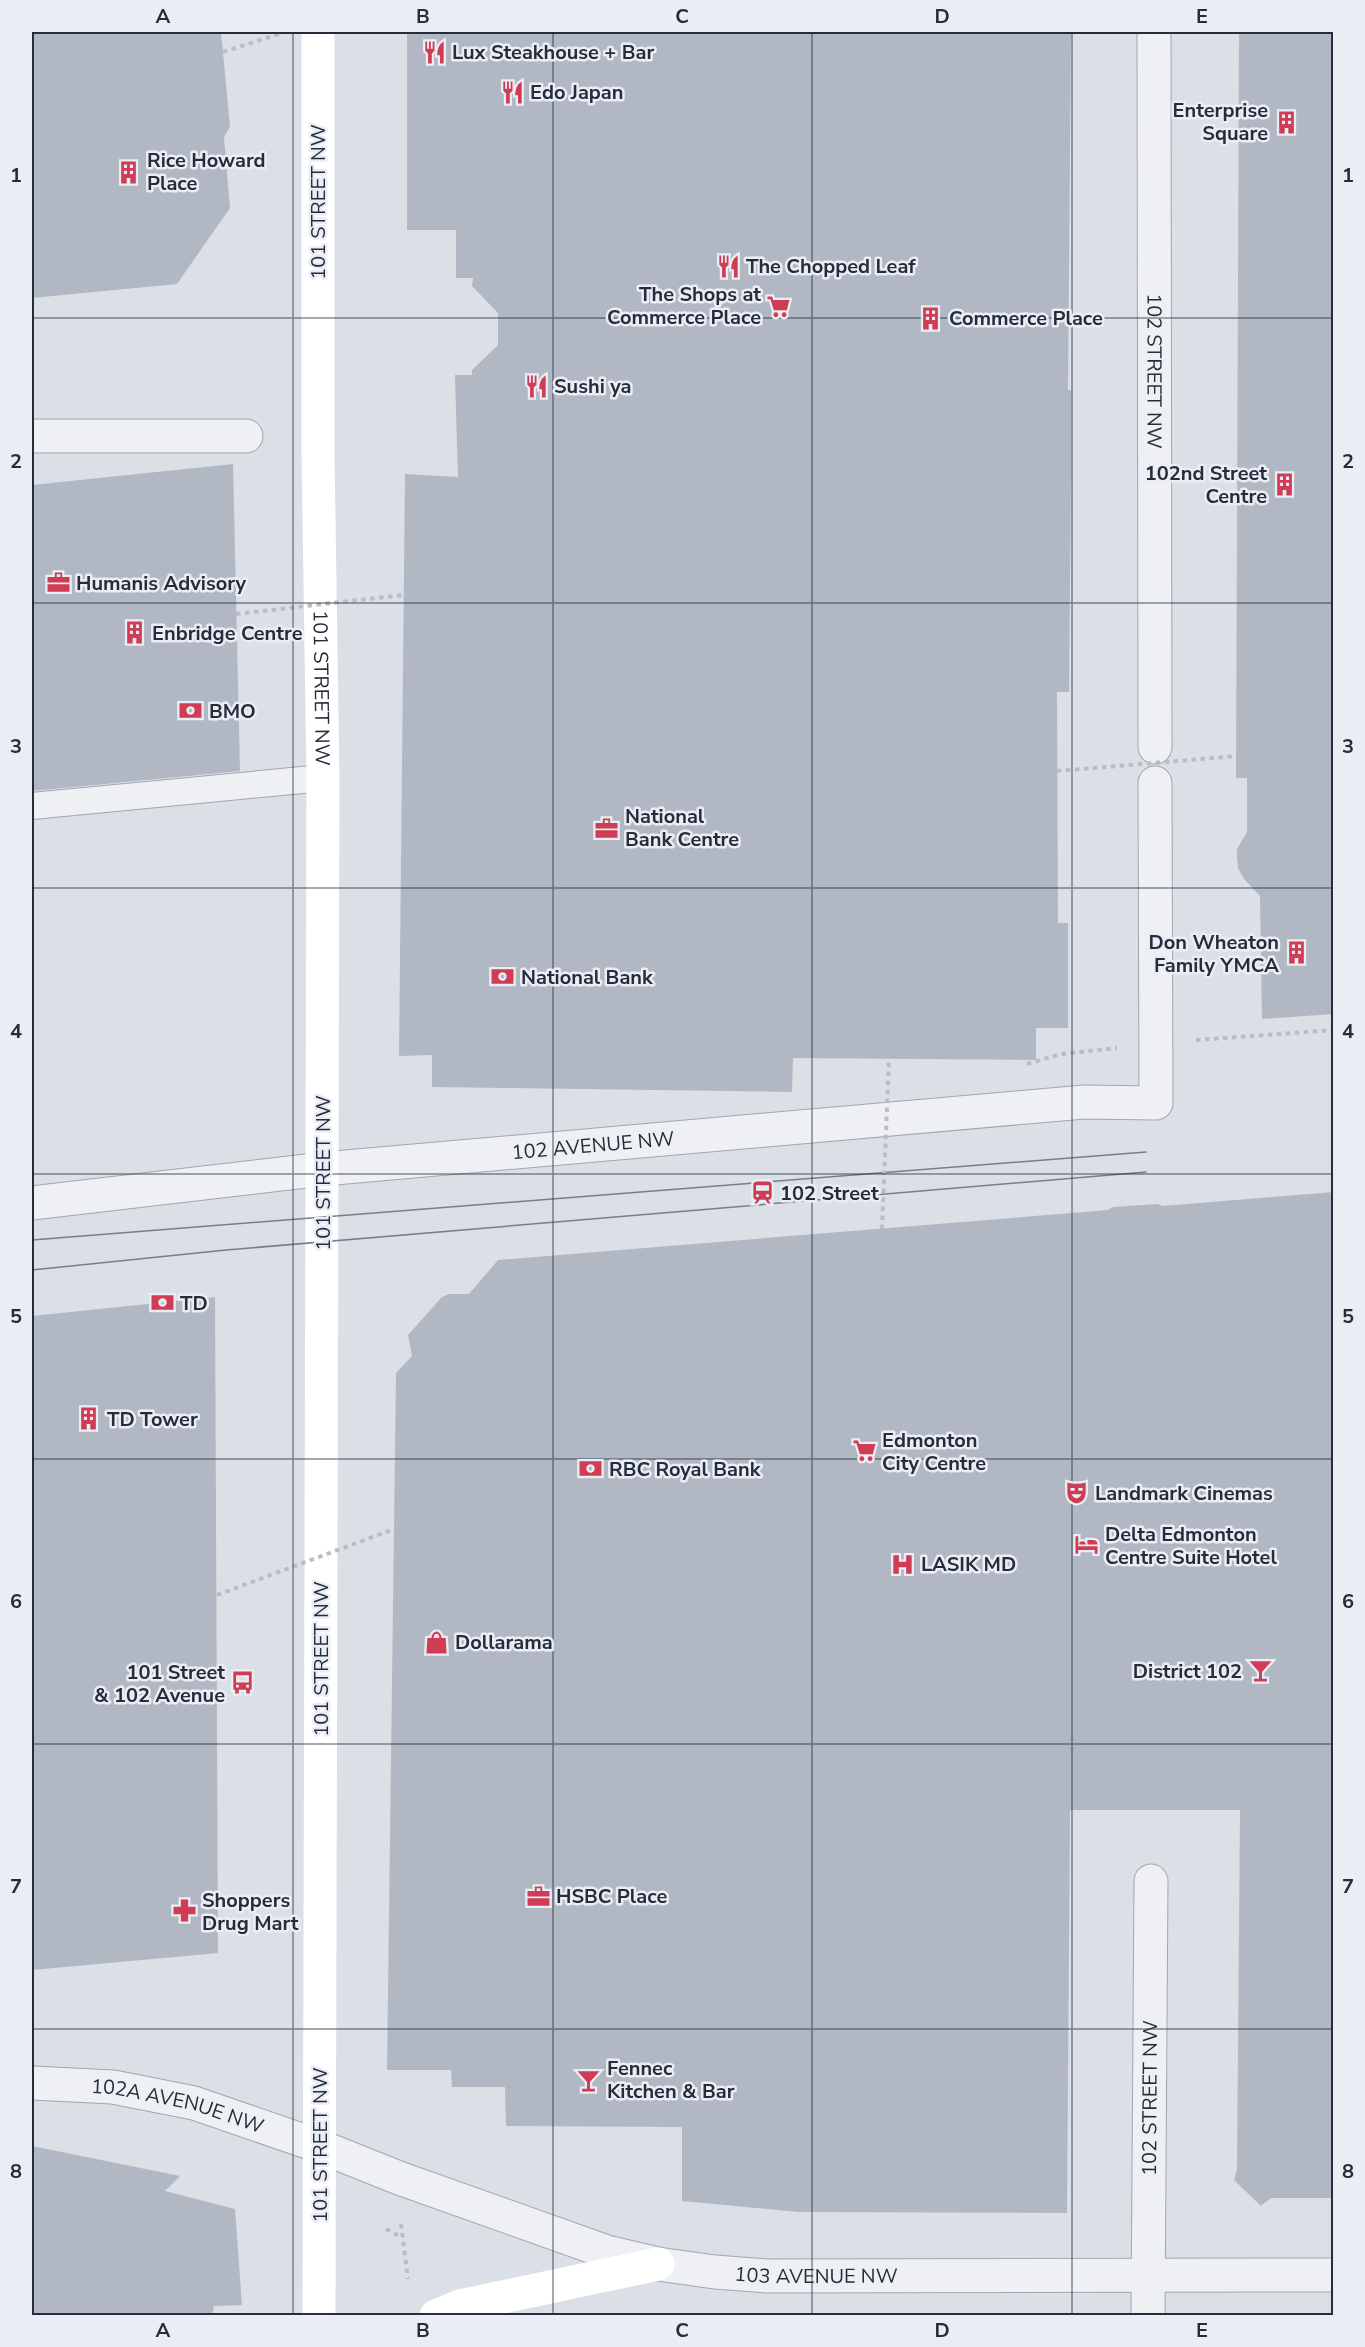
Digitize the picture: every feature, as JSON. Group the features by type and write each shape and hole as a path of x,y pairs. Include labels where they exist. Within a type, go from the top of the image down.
{"main road":[{"name":"101 STREET NW","path":"318,32 318,454 323,778 319,2316"},
{"path":"436,2316 460,2306 658,2264"}],"street":[{"name":"102 STREET NW","path":"1154,32 1155,747"},
{"path":"32,436 246,436"},
{"name":"102 AVENUE NW","path":"32,1203 322,1169 1084,1102 1156,1102 1155,783"},
{"name":"102 STREET NW","path":"1149,2316 1151,1881"},
{"name":"102A AVENUE NW","path":"32,2083 113,2087 194,2103 319,2146"},
{"name":"103 AVENUE NW","path":"319,2146 399,2178 607,2252 658,2264 715,2272 767,2276 1334,2275"}],"lane":[{"path":"32,806 323,778"}],"path":[{"path":"223,52 288,32"},
{"path":"236,614 404,595"},
{"path":"1057,771 1237,756"},
{"path":"1226,1038 1334,1030"},
{"path":"882,1229 889,1059"},
{"path":"217,1595 394,1528"},
{"path":"401,2224 408,2279"},
{"path":"386,2229 402,2237"}],"building":[{"name":"Rice Howard Place","path":"32,32 221,32 230,127 224,137 230,208 177,284 32,298"},
{"path":"407,32 1071,32 1068,390 1071,390 1069,692 1057,692 1058,923 1068,923 1068,1028 1036,1028 1036,1060 793,1058 792,1092 432,1087 432,1055 399,1056 405,474 458,477 455,375 472,375 472,370 498,345 498,313 472,286 473,278 456,278 456,230 407,230"},
{"path":"1239,32 1334,32 1334,1014 1262,1019 1260,896 1244,879 1238,868 1237,858 1237,849 1247,832 1247,778 1236,778"},
{"name":"Enbridge Centre","path":"233,464 240,771 32,791 32,485"},
{"path":"1334,1192 1334,2198 1271,2198 1261,2206 1234,2180 1237,2170 1240,1810 1070,1810 1067,2213 799,2212 682,2201 682,2127 506,2126 505,2087 452,2087 451,2070 387,2070 396,1373 412,1356 408,1335 442,1297 449,1294 469,1294 498,1260 1108,1210 1113,1207 1158,1204 1162,1206"},
{"path":"215,1297 218,1953 32,1970 32,1316"},
{"path":"32,2146 180,2176 165,2191 235,2209 242,2305 214,2306 212,2316 32,2316"}],"tram line":[{"path":"32,1240 1146,1152"},
{"path":"32,1270 226,1250 1146,1172"}],"place":[{"name":"Lux Steakhouse + Bar","path":"434,52"},
{"name":"Edo Japan","path":"512,92"},
{"name":"Enterprise Square","path":"1286,122"},
{"name":"Rice Howard Place","path":"129,172"},
{"name":"The Chopped Leaf","path":"728,266"},
{"name":"The Shops at Commerce Place","path":"779,306"},
{"name":"Commerce Place","path":"931,318"},
{"name":"Sushi ya","path":"536,386"},
{"name":"102nd Street Centre","path":"1285,485"},
{"name":"Humanis Advisory","path":"58,583"},
{"name":"Enbridge Centre","path":"134,633"},
{"name":"BMO","path":"191,711"},
{"name":"National Bank Centre","path":"607,828"},
{"name":"Don Wheaton Family YMCA","path":"1297,953"},
{"name":"National Bank","path":"503,977"},
{"name":"102 Street","path":"762,1193"},
{"name":"TD","path":"162,1303"},
{"name":"TD Tower","path":"89,1419"},
{"name":"Edmonton City Centre","path":"864,1451"},
{"name":"RBC Royal Bank","path":"591,1469"},
{"name":"Landmark Cinemas","path":"1077,1493"},
{"name":"Delta Edmonton Centre Suite Hotel","path":"1087,1545"},
{"name":"LASIK MD","path":"903,1564"},
{"name":"Dollarama","path":"437,1642"},
{"name":"District 102","path":"1260,1671"},
{"name":"101 Street & 102 Avenue","path":"243,1683"},
{"name":"HSBC Place","path":"538,1896"},
{"name":"Shoppers Drug Mart","path":"184,1911"},
{"name":"Fennec Kitchen & Bar","path":"589,2080"}]}
